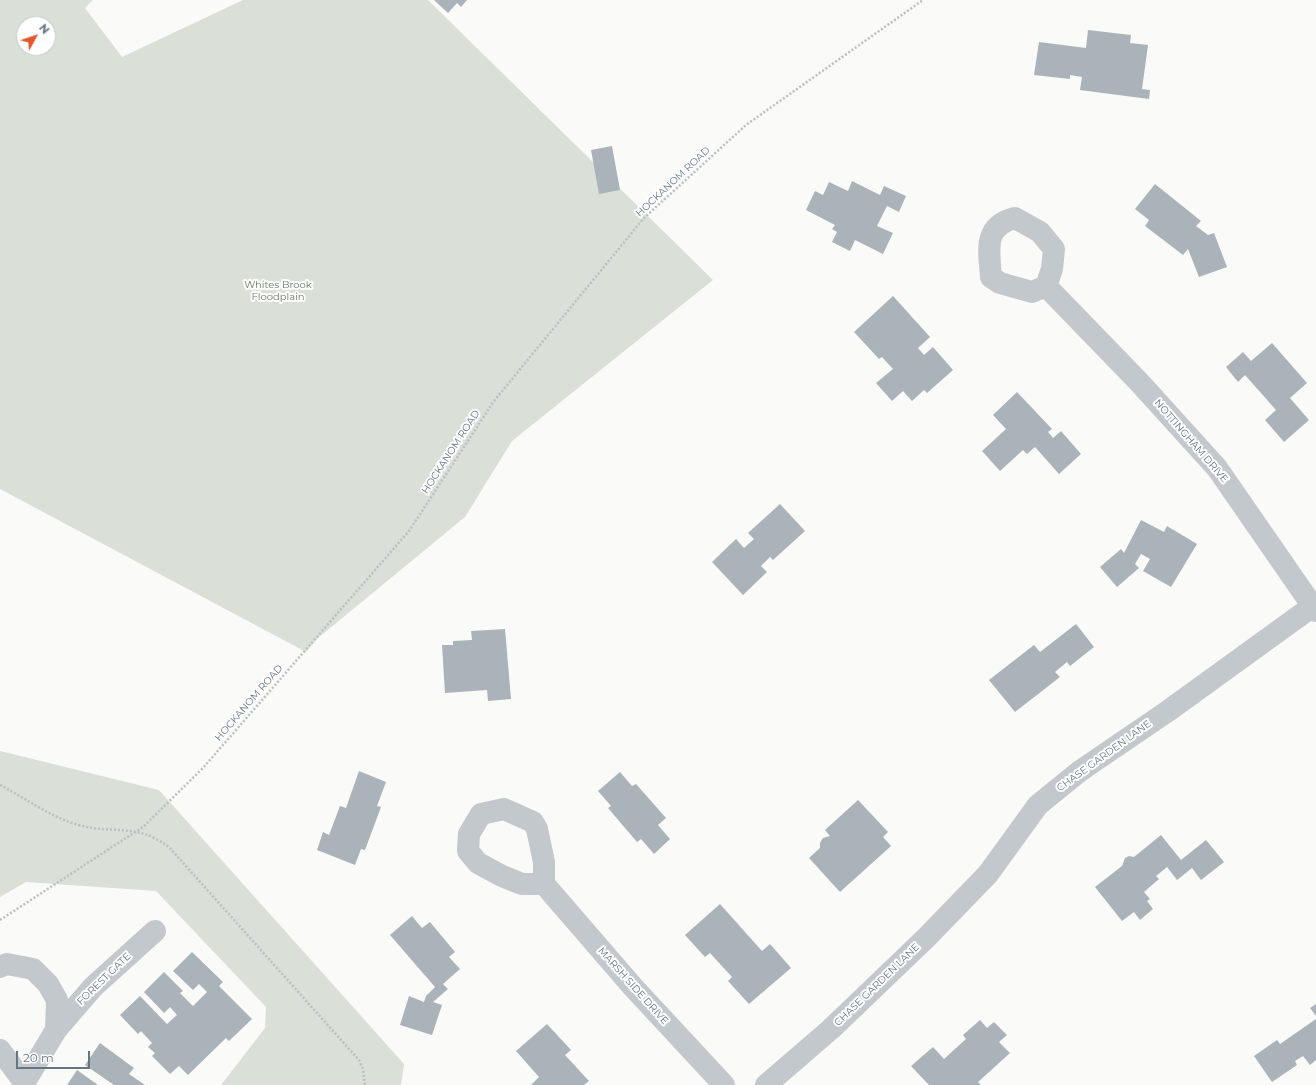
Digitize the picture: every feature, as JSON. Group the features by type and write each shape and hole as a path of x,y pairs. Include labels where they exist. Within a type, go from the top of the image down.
{"street":[{"name":"NOTTINGHAM DRIVE","path":"1046,286 1138,382 1217,468 1314,608"},
{"name":"CHASE GARDEN LANE","path":"766,1085 831,1029 926,938 988,874 1038,805 1080,771 1314,608"},
{"name":"MARSH SIDE DRIVE","path":"544,884 633,987 724,1085"},
{"name":"FOREST GATE","path":"0,1050 24,1083 56,1030 93,987 155,931"},
{"name":"FOREST GATE","path":"0,967 7,964 33,969 48,984 57,1000 56,1030"}],"path":[{"name":"HOCKANOM ROAD","path":"0,920 136,831 203,768 409,531 494,401 644,218 746,125 923,0"},
{"path":"0,785 51,815 64,820 90,828 136,831 149,834 169,847 358,1060 363,1069 365,1085"}],"green space":[{"name":"Whites Brook Floodplain","path":"0,0 93,0 85,8 122,57 243,0 428,0 713,280 512,441 465,517 318,638 306,652 0,489"},
{"path":"0,751 159,790 404,1064 401,1085 221,1085 265,1028 266,1007 156,891 26,882 0,897"}],"building":[{"path":"434,0 467,0 461,7 457,3 448,13"},
{"path":"1088,30 1131,35 1130,43 1148,45 1142,89 1150,90 1149,99 1080,90 1082,77 1070,75 1070,79 1034,75 1039,42 1086,48"},
{"path":"612,146 620,190 599,194 591,150"},
{"path":"852,181 880,195 884,186 906,196 899,212 887,206 877,226 893,233 883,254 855,240 850,251 832,242 837,232 832,229 835,225 806,210 815,191 823,195 829,182 848,191"},
{"path":"1155,184 1201,221 1196,226 1208,235 1214,233 1227,267 1199,277 1188,249 1183,255 1145,226 1149,220 1135,209"},
{"path":"893,296 930,337 918,348 924,355 933,347 953,370 927,393 924,390 912,401 903,391 892,401 876,383 893,369 882,357 879,359 854,332"},
{"path":"1272,343 1307,383 1290,398 1309,420 1284,442 1265,420 1276,410 1245,375 1238,382 1226,367 1243,352 1251,361"},
{"path":"1017,392 1052,429 1048,432 1053,438 1061,431 1081,454 1059,474 1035,447 1027,454 1023,450 1000,471 982,451 1006,429 993,415"},
{"path":"780,504 805,531 773,560 770,557 761,566 767,572 743,595 712,562 736,539 744,548 754,539 748,533"},
{"path":"1141,520 1164,532 1167,526 1197,544 1171,587 1143,571 1150,559 1141,554 1135,564 1139,568 1117,587 1100,567 1121,549 1124,553"},
{"path":"1076,624 1094,647 1070,666 1067,662 1055,672 1060,677 1015,712 989,680 1034,645 1040,652"},
{"path":"505,629 511,699 488,701 487,690 445,693 442,645 453,645 453,641 472,640 471,631"},
{"path":"359,771 386,782 377,806 381,807 365,850 361,849 355,865 317,850 323,832 329,835 340,806 346,808"},
{"path":"620,772 632,786 636,784 666,818 658,825 670,839 654,854 641,839 637,842 608,808 611,806 598,791"},
{"path":"858,800 888,832 883,837 891,846 840,892 809,858 820,848 820,843 823,838 830,836 825,830"},
{"path":"1161,835 1181,860 1206,840 1224,862 1201,880 1192,868 1177,880 1167,867 1156,876 1159,879 1144,892 1150,899 1147,901 1153,909 1140,920 1134,912 1122,921 1095,887 1122,866 1125,858 1129,856 1134,857"},
{"path":"720,904 762,951 770,944 791,968 749,1004 728,981 732,977 710,953 705,957 685,935"},
{"path":"412,916 422,928 430,922 455,952 449,957 460,969 443,984 448,989 433,1002 442,1005 432,1035 400,1025 409,996 424,1002 426,996 435,987 390,935"},
{"path":"192,952 223,982 219,986 252,1019 229,1041 226,1038 188,1075 179,1066 170,1074 152,1056 155,1053 148,1047 152,1043 141,1031 138,1034 120,1015 140,996 167,1024 177,1015 170,1007 164,1013 144,992 164,972 183,991 180,993 193,1006 207,992 199,984 193,990 173,971"},
{"path":"1316,1004 1316,1016 1310,1008"},
{"path":"1316,1019 1316,1060 1310,1065 1303,1056 1295,1061 1297,1065 1272,1082 1254,1056 1277,1040 1280,1044"},
{"path":"980,1020 987,1028 994,1022 1007,1035 999,1042 1010,1053 978,1082 981,1085 929,1085 911,1066 933,1047 944,1059 966,1039 963,1035"},
{"path":"547,1024 571,1050 565,1055 589,1081 584,1085 531,1085 539,1077 516,1051"},
{"path":"100,1043 134,1068 129,1074 145,1085 114,1085 85,1065"},
{"path":"77,1070 98,1085 67,1085"}]}
